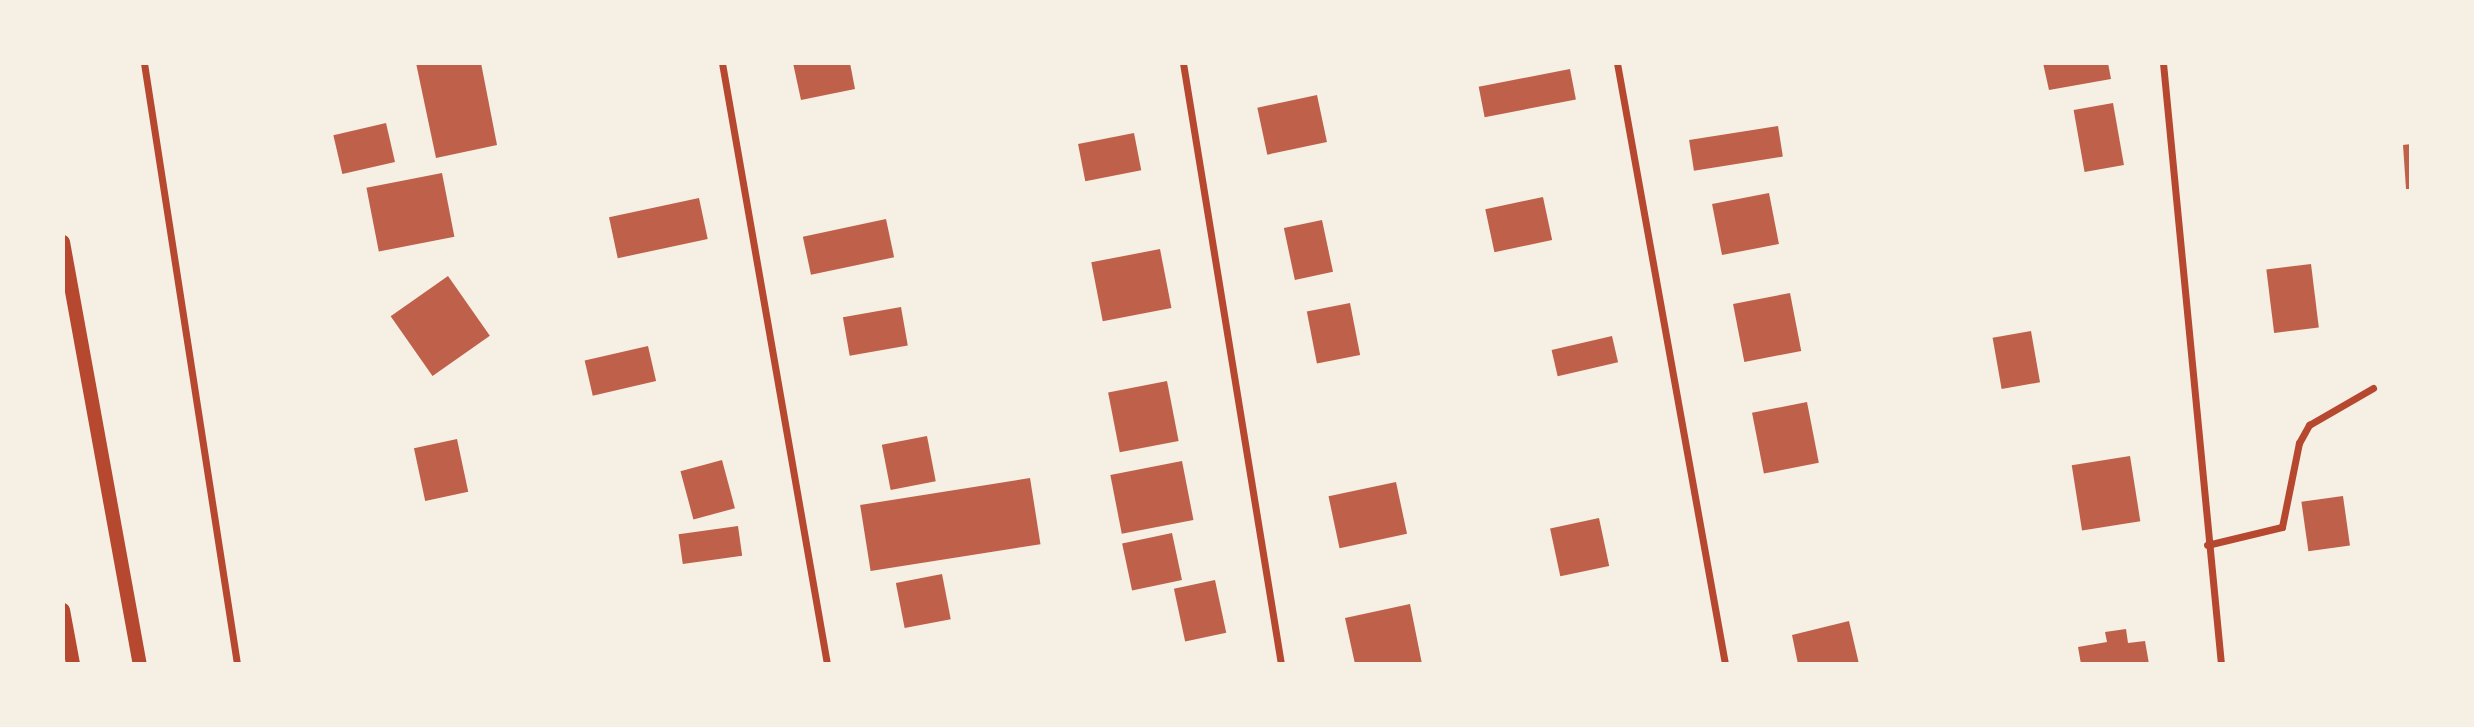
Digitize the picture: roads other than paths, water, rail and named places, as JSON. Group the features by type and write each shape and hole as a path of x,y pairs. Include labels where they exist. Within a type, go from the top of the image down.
{"main road":[{"path":"63,243 140,664"},
{"path":"63,610 73,664"}],"street":[{"path":"144,63 237,664"},
{"path":"722,63 827,664"},
{"path":"1182,63 1281,664"},
{"path":"1617,63 1726,664"},
{"path":"2162,63 2207,545 2221,664"},
{"path":"2207,545 2267,534 2282,527 2299,443 2309,425 2374,388"}]}
